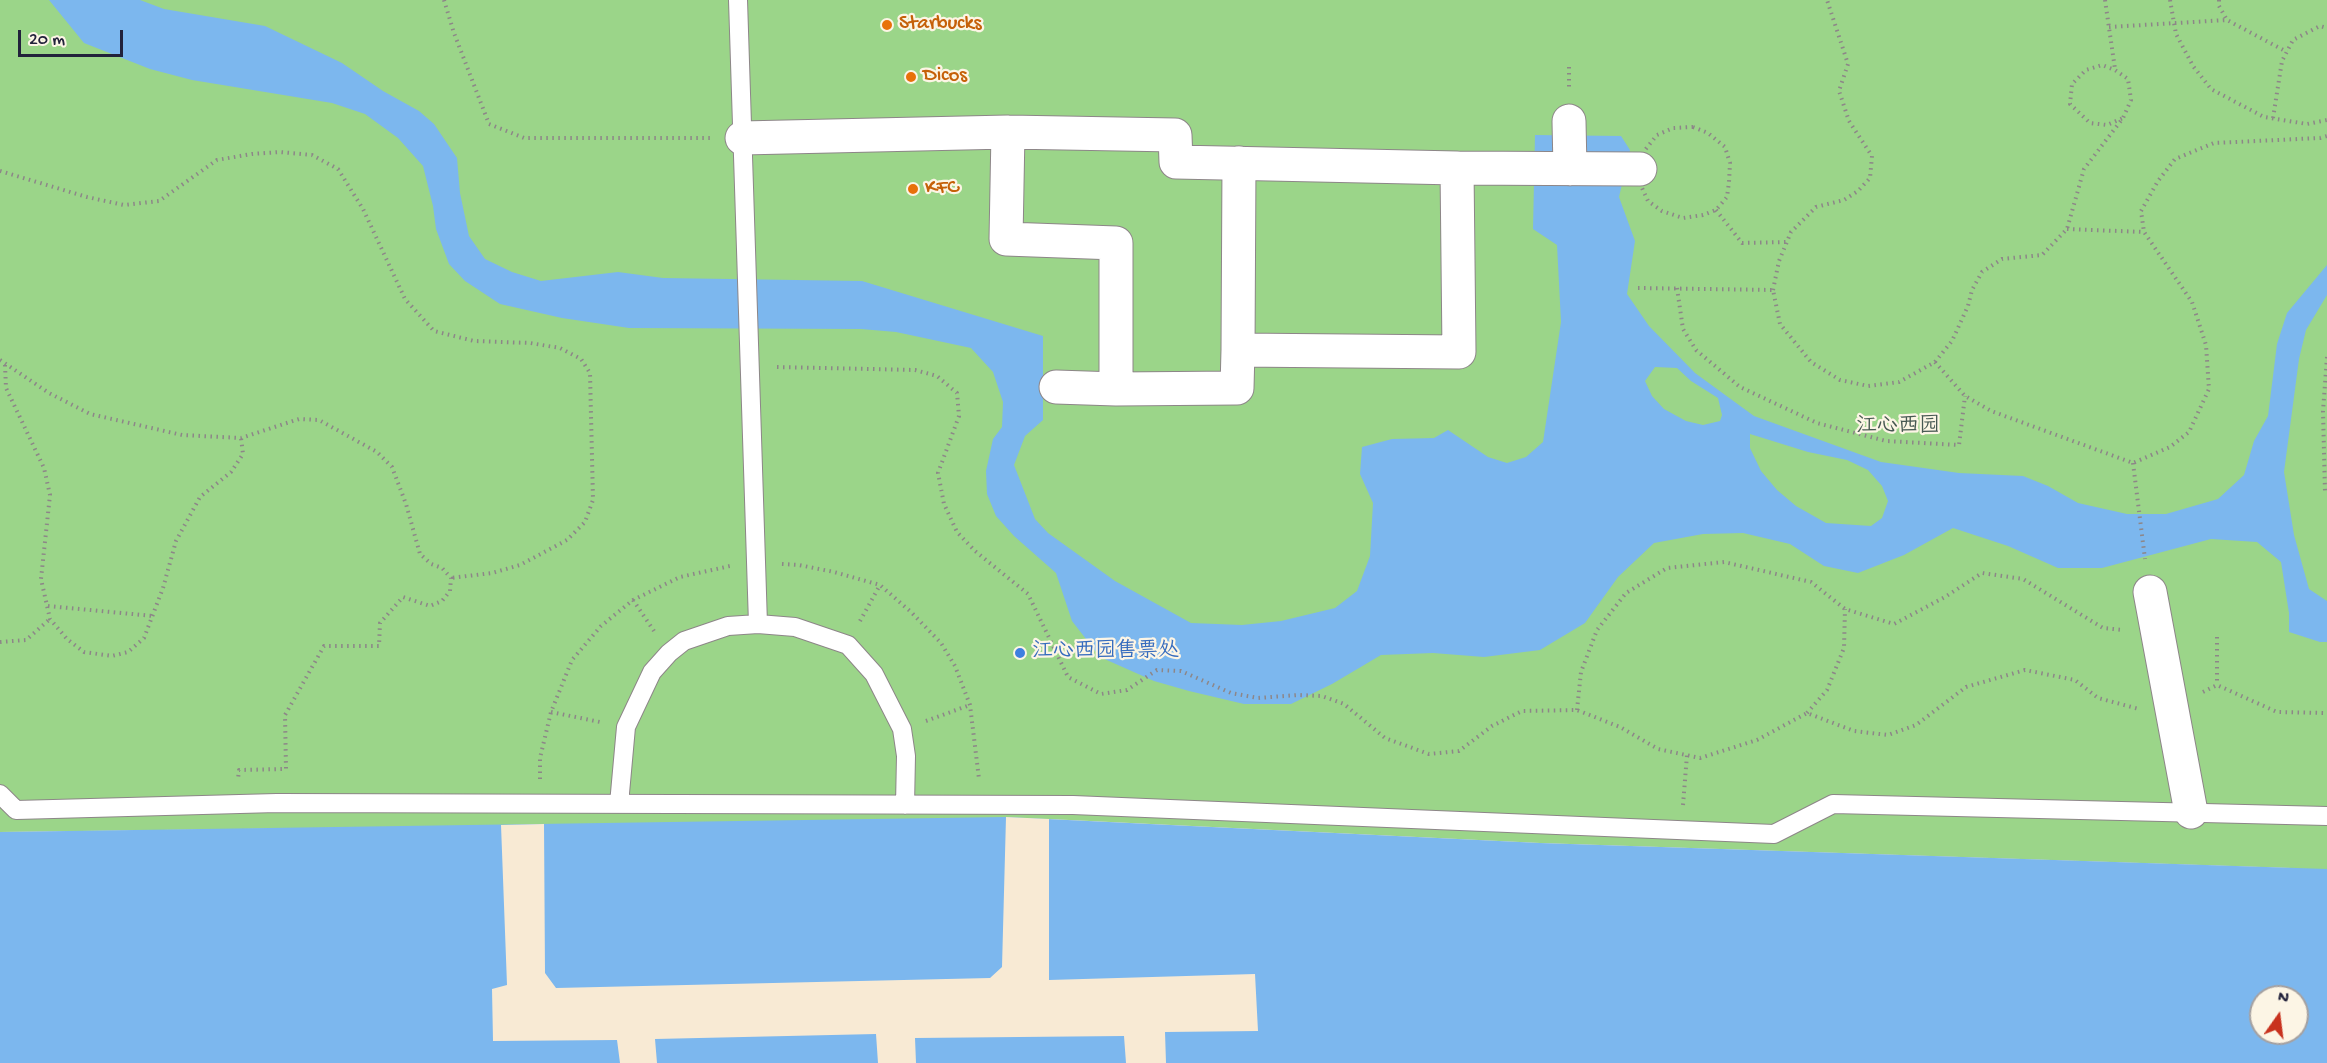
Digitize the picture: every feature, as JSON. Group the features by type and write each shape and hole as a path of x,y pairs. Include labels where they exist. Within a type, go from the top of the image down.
{"street":[{"path":"1569,121 1570,169"},
{"path":"1008,132 1006,239 1116,243 1116,389"},
{"path":"742,138 1008,132 1175,135 1176,162 1640,169"},
{"path":"1056,387 1237,388 1239,163"},
{"path":"1238,350 1459,352 1457,168"},
{"path":"2150,592 2191,812"}],"lane":[{"path":"738,0 758,624"},
{"path":"619,804 626,727 652,672 669,653 684,641 728,626 758,624 795,627 848,645 874,674 902,729 906,756 905,805"},
{"path":"0,794 16,810 237,804 1074,805 1774,834 1833,804 2327,816"}],"path":[{"path":"444,0 454,33 489,124 524,138 742,138"},
{"path":"1827,0 1848,64 1839,91 1849,121 1872,156 1870,178 1858,191 1844,200 1816,207 1791,232 1779,261 1773,290 1780,324 1811,362 1840,380 1868,386 1899,382 1935,362 1952,341 1968,306 1972,290 1982,272 2002,259 2042,255 2067,229 2084,169 2123,117 2131,100 2128,79 2115,70 2102,64 2086,70 2072,84 2070,104 2090,123 2106,125 2123,117"},
{"path":"2105,0 2115,70"},
{"path":"2170,0 2176,34 2193,66 2211,89 2264,117 2307,124 2327,120"},
{"path":"2219,0 2219,6 2228,20 2287,52"},
{"path":"2109,27 2228,20"},
{"path":"2273,118 2282,61 2293,40 2320,26 2327,28"},
{"path":"1693,127 1708,133 1725,147 1730,163 1727,198 1716,210 1702,215 1683,218 1662,211 1648,201 1642,188 1640,169 1645,150 1656,135 1673,128 1693,127"},
{"path":"1935,362 1965,396 1991,411 2133,463 2170,447 2189,432 2209,389 2206,345 2192,302 2144,232 2141,211 2158,181 2175,159 2214,143 2327,136"},
{"path":"0,171 87,197 124,205 159,201 217,160 280,152 312,155 338,169 363,209 405,299 434,331 474,341 530,343 560,348 581,359 590,373 592,454 593,500 585,522 567,540 520,565 492,573 451,578"},
{"path":"1716,210 1742,243 1787,242"},
{"path":"2067,229 2144,232"},
{"path":"1638,288 1773,290"},
{"path":"1677,288 1683,329 1696,350 1740,387 1817,423 1886,441 1959,444 1965,396"},
{"path":"2327,357 2323,411 2325,492 2327,492"},
{"path":"0,360 49,393 90,414 182,435 241,438 299,419 319,420 377,452 392,467 406,504 420,554 431,564 442,568 451,578 450,591 442,601 430,606 403,597 380,623 379,646 324,646 285,715 286,769 239,770 237,804"},
{"path":"5,364 6,388 44,468 50,495 41,579 50,618 67,639 84,652 112,656 128,652 144,638 176,541 200,497 231,471 243,454 241,438"},
{"path":"749,366 915,370 937,376 957,393 959,416 938,473 944,504 957,532 975,551 1028,594 1068,677 1101,694 1127,690 1157,670 1181,671 1231,693 1258,698 1322,696 1344,704 1385,738 1429,754 1460,751 1492,726 1522,711 1577,710 1620,727 1658,749 1700,758 1757,740 1807,713 1827,690 1844,648 1845,609"},
{"path":"2133,463 2150,592"},
{"path":"1577,710 1581,672 1598,630 1626,593 1666,568 1724,562 1779,574 1811,582 1845,609 1894,624 1945,597 1982,573 2023,579 2103,628 2158,632"},
{"path":"848,645 880,585"},
{"path":"633,600 669,653"},
{"path":"48,606 153,616"},
{"path":"0,642 26,640 50,618"},
{"path":"2217,637 2217,685"},
{"path":"1807,713 1854,731 1888,735 1916,725 1966,687 2025,670 2075,680 2098,698 2137,709 2172,707 2217,685"},
{"path":"2217,685 2277,712 2327,712"},
{"path":"902,729 970,705"},
{"path":"551,712 626,727"},
{"path":"1681,830 1688,755"}],"green space":[{"name":"江心西园","path":"0,0 2327,0 2327,879 2291,868 1540,843 1049,819 0,832"}],"water":[{"path":"49,0 140,0 164,9 265,26 342,63 383,91 419,111 434,124 457,158 460,193 469,236 485,259 512,272 541,281 618,272 663,278 862,281 1043,336 1043,420 1025,436 1014,465 1035,519 1048,533 1115,581 1191,623 1242,625 1281,621 1335,608 1357,591 1370,556 1373,503 1360,474 1362,447 1392,439 1434,438 1448,430 1488,457 1507,463 1526,457 1543,442 1561,322 1557,245 1533,229 1535,135 1621,136 1630,150 1619,197 1635,241 1627,294 1649,326 1695,373 1754,416 1881,462 1959,473 2023,476 2048,486 2078,503 2127,514 2166,514 2218,499 2244,475 2254,441 2268,416 2277,344 2287,313 2327,265 2327,295 2306,330 2299,359 2284,472 2294,535 2309,589 2327,601 2327,642 2289,632 2289,613 2281,562 2257,542 2211,539 2102,568 2058,568 2008,546 1953,528 1904,555 1858,573 1824,566 1790,544 1743,533 1703,534 1654,543 1618,577 1585,623 1540,650 1484,657 1433,653 1381,655 1332,684 1291,704 1244,704 1189,691 1154,681 1100,657 1072,621 1056,573 1014,536 996,516 987,494 986,471 993,439 1002,427 1003,402 993,372 971,348 896,332 861,329 629,328 562,318 500,304 465,281 449,264 436,229 423,166 398,138 365,114 332,103 192,80 150,69 84,43","holes":["1655,367 1677,368 1691,381 1718,398 1722,415 1720,421 1703,425 1686,421 1664,409 1652,396 1645,381","1750,434 1808,452 1847,460 1868,470 1882,486 1888,501 1882,518 1871,526 1826,523 1796,506 1777,490 1761,471 1750,448"]},
{"path":"1006,817 1540,843 2327,869 2327,1063 0,1063 0,832"}],"pier":[{"path":"1006,817 1049,819 1049,980 1255,974 1258,1031 1165,1032 1166,1063 1126,1063 1124,1036 915,1038 916,1063 878,1063 876,1034 655,1039 657,1063 620,1063 617,1040 493,1041 492,989 507,985 501,825 544,824 545,973 556,988 990,978 1002,967"}],"place":[{"name":"Starbucks","path":"887,25"},
{"name":"Dicos","path":"911,77"},
{"name":"KFC","path":"913,189"},
{"name":"江心西园售票处","path":"1020,653"}]}
